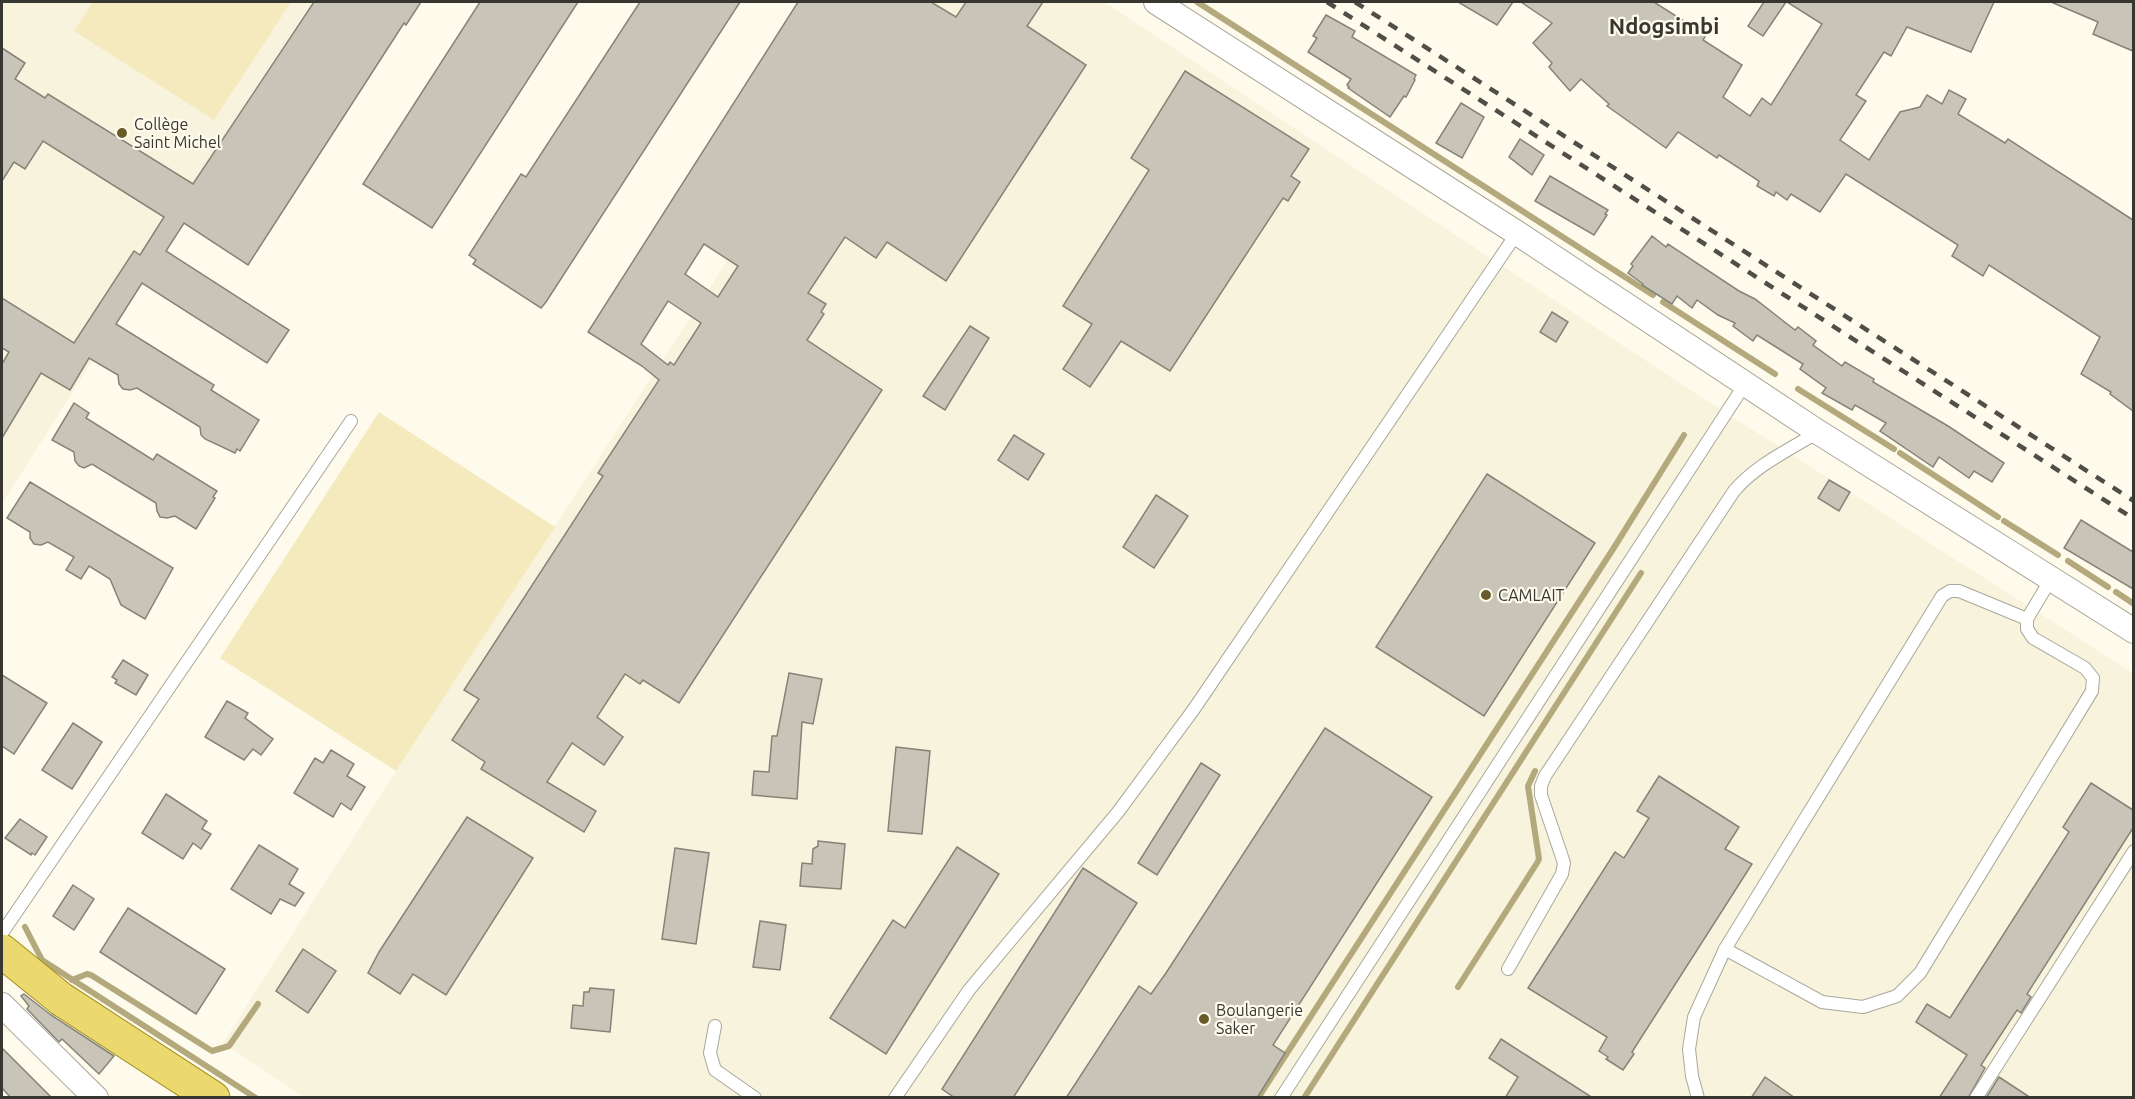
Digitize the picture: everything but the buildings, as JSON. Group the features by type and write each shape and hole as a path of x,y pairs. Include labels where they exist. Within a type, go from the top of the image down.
{"main road":[{"path":"2,951 14,968 213,1098"}],"street":[{"path":"1156,2 1517,233 1818,432 2133,631"},
{"path":"2,1005 96,1098"}],"lane":[{"path":"896,1098 969,990 1118,812 1188,718 1517,233"},
{"path":"1281,1098 1745,384"},
{"path":"2,933 351,421"},
{"path":"1508,969 1562,874 1564,863 1541,795 1541,786 1545,776 1734,491 1758,468 1818,432"},
{"path":"1725,949 1822,1002 1863,1007 1897,996 1920,973 2092,691 2093,678 2085,668 2033,638 2027,629 2027,619 2051,579"},
{"path":"1698,1098 1692,1076 1689,1049 1694,1017 1725,949 1942,596 1950,591 1959,591 2027,619"},
{"path":"1976,1098 2133,851"},
{"path":"716,1026 710,1053 715,1070 755,1098"}],"shaded area":[{"name":"Collège Saint Michel","path":"2,2 326,2 161,259 153,265 2,504"},
{"path":"93,2 291,2 214,120 74,31"},
{"path":"895,2 1104,2 1684,386 2133,673 2133,1097 305,1098 223,1043 396,771"},
{"path":"379,412 555,527 396,771 220,658"}],"waterway":[{"path":"1197,2 1653,295"},
{"path":"1663,302 1775,374"},
{"path":"1798,389 1894,449"},
{"path":"1258,1098 1615,546 1684,435"},
{"path":"1900,453 1998,517"},
{"path":"2004,521 2058,555"},
{"path":"2068,561 2108,587"},
{"path":"1304,1098 1641,573"},
{"path":"2116,592 2134,604"},
{"path":"1458,987 1539,859 1528,786 1535,771"},
{"path":"25,927 42,960 256,1098"},
{"path":"72,980 87,974 91,975 212,1051 229,1046 258,1004"}],"railway":[{"path":"1327,2 2134,519"},
{"path":"1355,2 2134,501"}],"place":[{"name":"Collège Saint Michel","path":"122,133"},
{"name":"CAMLAIT","path":"1486,595"},
{"name":"Boulangerie Saker","path":"1204,1019"}],"district":[{"name":"Ndogsimbi","path":"1664,26"}]}
